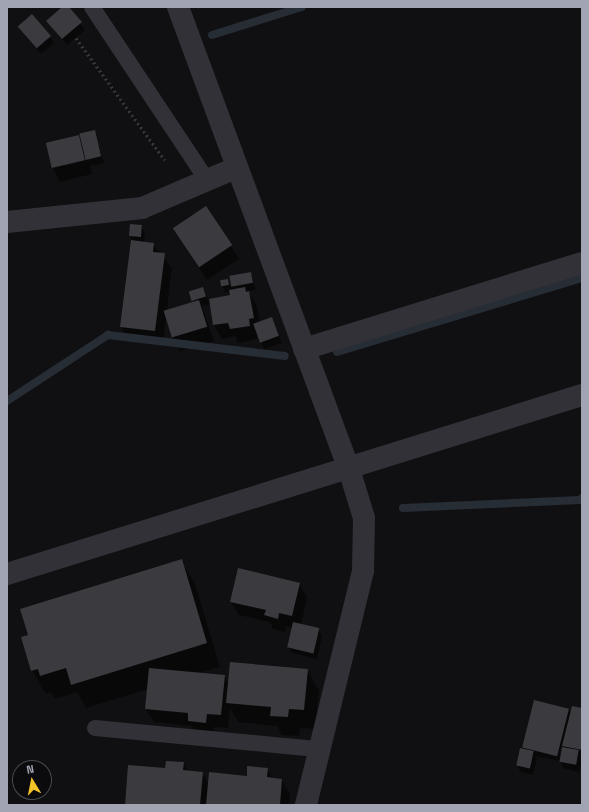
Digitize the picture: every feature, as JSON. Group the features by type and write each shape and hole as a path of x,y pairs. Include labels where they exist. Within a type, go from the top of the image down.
{"street":[{"path":"178,7 236,168 349,468 364,518 363,571 306,805"},
{"path":"7,222 142,208 236,168"},
{"path":"304,349 582,263"},
{"path":"7,574 582,395"}],"lane":[{"path":"92,7 207,180"},
{"path":"95,728 320,749"}],"path":[{"path":"76,38 186,190"}],"building":[{"path":"62,7 69,7 82,22 62,39 46,21"},
{"path":"32,14 51,36 37,48 18,26"},
{"path":"95,130 101,156 85,160 79,134"},
{"path":"79,135 85,160 52,168 46,143"},
{"path":"206,206 232,245 199,267 173,228"},
{"path":"130,224 142,225 141,237 129,236"},
{"path":"131,240 154,243 153,252 165,253 155,331 120,327"},
{"path":"251,272 253,283 231,287 229,276"},
{"path":"228,279 229,285 221,286 220,280"},
{"path":"203,287 206,297 192,301 189,291"},
{"path":"245,287 246,292 249,291 254,318 249,319 250,326 230,329 228,323 213,325 209,299 230,295 229,290"},
{"path":"199,300 207,327 172,338 164,311"},
{"path":"272,317 279,336 260,343 253,324"},
{"path":"182,559 207,643 71,685 66,668 40,676 38,669 31,671 21,637 28,635 20,609"},
{"path":"238,568 300,583 292,616 279,613 278,619 264,615 266,610 230,602"},
{"path":"293,622 319,628 313,653 287,647"},
{"path":"230,662 308,669 304,710 289,709 288,717 270,716 271,707 226,703"},
{"path":"149,668 225,675 221,715 207,714 206,723 188,721 188,713 145,709"},
{"path":"534,700 569,709 557,756 522,748"},
{"path":"572,706 582,708 582,750 562,746"},
{"path":"562,747 579,750 576,765 559,762"},
{"path":"520,748 534,751 530,769 516,766"},
{"path":"166,761 184,762 183,770 203,772 200,805 125,805 128,765 165,768"},
{"path":"247,766 268,768 267,777 282,779 280,805 206,805 209,772 247,776"}],"waterway":[{"path":"212,35 302,7"},
{"path":"337,352 582,278"},
{"path":"7,401 108,335 285,356"},
{"path":"403,508 580,500 582,498"}]}
